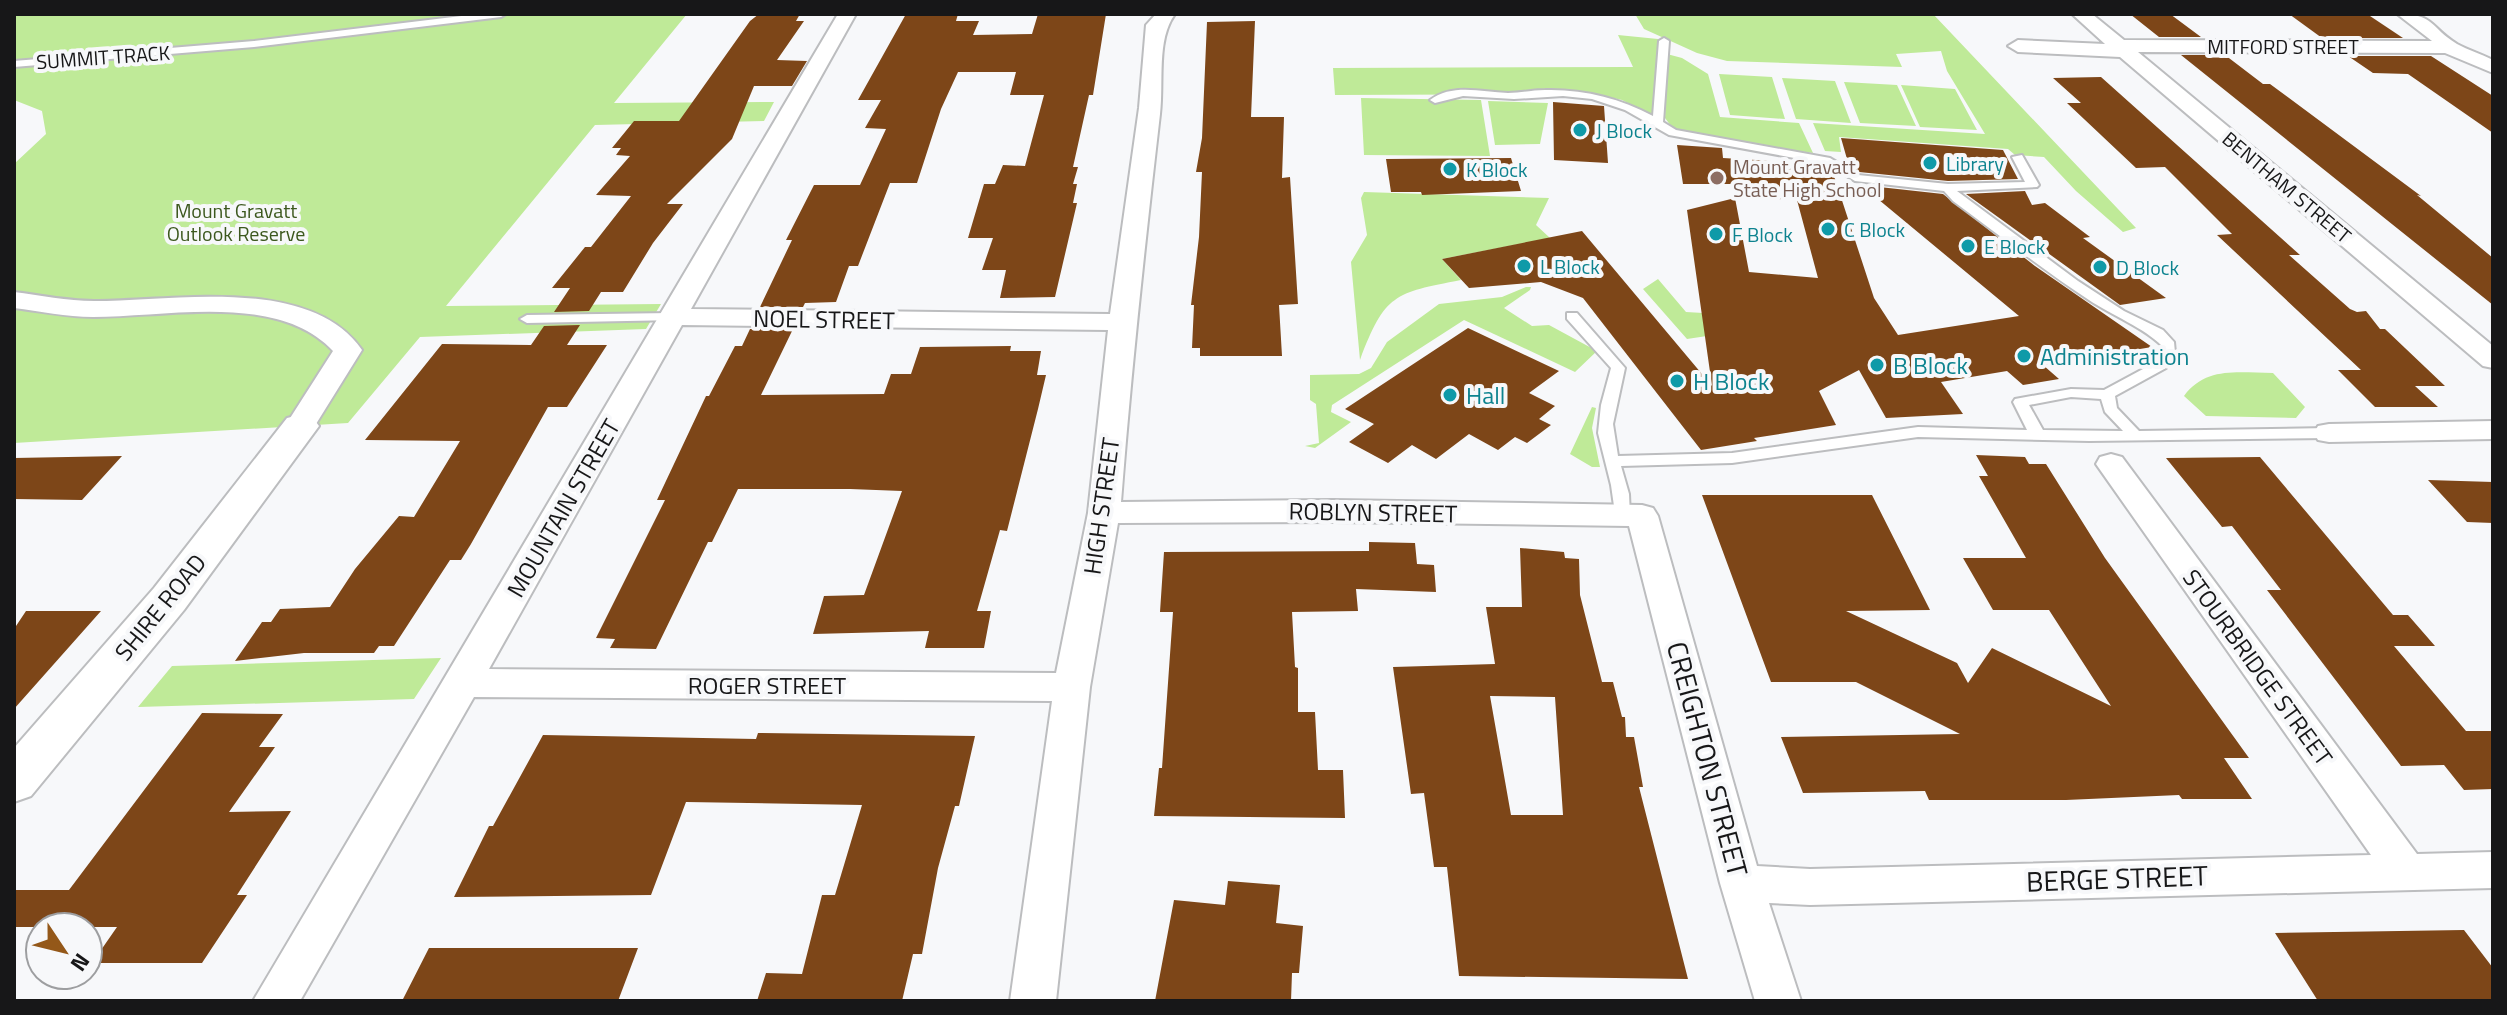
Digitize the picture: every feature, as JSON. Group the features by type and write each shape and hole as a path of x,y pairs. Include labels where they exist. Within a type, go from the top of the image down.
{"street":[{"name":"MOUNTAIN STREET","path":"276,1001 463,683 847,14"},
{"name":"HIGH STREET","path":"1033,1001 1072,687 1104,513 1122,322 1150,108 1156,25 1166,14"},
{"name":"BENTHAM STREET","path":"2081,14 2493,360"},
{"path":"2406,14 2433,31 2448,47 2493,67"},
{"name":"MITFORD STREET","path":"2018,46 2448,47"},
{"path":"14,300 91,309 225,303 312,319 339,336 348,350 300,426"},
{"name":"NOEL STREET","path":"672,317 1122,322"},
{"name":"SHIRE ROAD","path":"14,782 169,599 300,426"},
{"path":"2329,433 2493,430"},
{"name":"STOURBRIDGE STREET","path":"2111,464 2405,870"},
{"name":"ROBLYN STREET","path":"1104,513 1334,511 1632,516"},
{"name":"CREIGHTON STREET","path":"1632,516 1778,1001"},
{"name":"ROGER STREET","path":"463,683 1072,687"},
{"name":"BERGE STREET","path":"1741,883 1810,887 2493,870"}],"lane":[{"name":"SUMMIT TRACK","path":"14,64 192,50 501,14"},
{"path":"1658,123 1664,41"},
{"path":"1435,100 1467,92 1506,96 1541,93 1594,95 1618,100 1673,133 1830,161 1855,178 1948,188 2033,185 2018,157"},
{"path":"1948,188 1957,198 2073,284 2119,314 2158,333 2169,345 2169,355 2150,374 2129,381 2107,395 2071,393 2020,402 2037,434"},
{"path":"1572,316 1618,368 1606,419 1607,442 1632,516"},
{"name":"NOEL STREET","path":"527,319 672,317"},
{"path":"2107,395 2110,409 2135,435"},
{"path":"1614,461 1718,459 1918,432 2135,435 2329,433"}],"green space":[{"name":"Mount Gravatt Outlook Reserve","path":"14,14 687,14 614,103 774,102 764,121 595,125 446,306 661,304 646,329 420,337 348,423 14,443 14,164 46,134 42,111 14,100"},
{"path":"1635,14 1933,14 2136,228 2123,232 2076,191 2044,157 2015,155 2008,149 1839,137 1841,152 1825,151 1813,123 1985,134 1947,71 1941,51 1896,54 1902,67 1727,61 1697,53 1644,29"},
{"path":"1618,35 1658,39 1652,116 1622,100 1595,94 1335,95 1333,68 1633,67"},
{"path":"1667,54 1682,58 1708,74 1720,117 1799,123 1813,153 1674,130 1665,118"},
{"path":"1719,74 1772,77 1785,119 1730,115"},
{"path":"1782,78 1835,81 1851,123 1796,119"},
{"path":"1844,82 1897,85 1916,126 1860,123"},
{"path":"1901,85 1955,89 1977,130 1920,127"},
{"path":"1361,98 1481,100 1490,156 1364,155"},
{"path":"1488,101 1548,103 1540,144 1495,145"},
{"path":"1364,192 1549,198 1536,225 1550,238 1442,259 1461,280 1420,289 1395,300 1377,321 1360,360 1351,262 1367,235 1361,198"},
{"path":"1658,279 1686,312 1755,316 1727,333 1687,339 1643,289"},
{"path":"1531,287 1530,290 1504,308 1532,326 1549,325 1597,351 1575,372 1464,320 1332,405 1331,412 1351,422 1315,448 1305,446 1319,443 1316,404 1310,400 1310,375 1359,374 1371,368 1387,342 1439,304 1502,297"},
{"path":"2224,373 2273,373 2305,407 2296,418 2206,416 2184,396 2202,380"},
{"path":"1592,407 1596,408 1592,428 1600,467 1592,467 1570,454"},
{"path":"441,658 414,699 138,707 172,666"}],"building":[{"path":"759,14 800,14 796,21 804,21 777,60 807,61 792,86 754,86 732,139 667,204 683,204 653,243 623,292 601,292 589,311 554,312 570,288 552,288 585,247 591,247 631,196 596,195 630,156 616,155 621,148 612,148 634,121 679,121 750,21"},
{"path":"906,14 958,14 956,21 979,21 973,35 1032,34 1038,14 1106,14 1093,95 1089,95 1073,167 1078,167 1073,184 1077,184 1073,203 1077,203 1055,297 1000,298 1006,270 982,270 993,238 968,238 984,184 995,184 1003,165 1025,166 1044,95 1010,95 1016,72 958,72 941,109 917,183 890,183 858,266 849,266 836,302 805,303 803,307 760,307 792,240 786,240 814,185 860,185 886,129 865,128 881,100 858,100"},
{"path":"2130,14 2170,14 2201,37 2159,37"},
{"path":"2289,14 2367,14 2403,38 2322,38"},
{"path":"1255,21 1251,117 1284,117 1282,178 1290,177 1298,304 1279,305 1282,356 1200,356 1200,348 1192,348 1194,305 1191,305 1199,237 1202,172 1196,172 1202,138 1207,22"},
{"path":"2181,55 2225,55 2263,84 2270,84 2421,196 2417,195 2493,258 2493,305"},
{"path":"2348,56 2431,56 2493,96 2493,133 2408,74 2373,73"},
{"path":"2101,77 2300,255 2289,255 2350,309 2366,311 2380,329 2385,329 2445,386 2415,386 2438,407 2375,407 2338,370 2361,370 2217,235 2232,234 2165,167 2136,168 2067,103 2081,103 2053,78"},
{"name":"J Block","path":"1553,102 1604,106 1608,163 1554,160"},
{"name":"Library","path":"1841,138 2003,150 2018,179 1948,181 1859,172 1849,166"},
{"path":"1677,145 1722,148 1723,158 1807,163 1832,170 1874,298 1898,335 2019,316 1861,185 1943,194 2035,266 2152,347 2043,365 2059,379 2023,385 2007,371 1941,382 1963,414 1886,418 1859,370 1819,391 1836,425 1701,450 1583,298 1541,282 1469,288 1442,259 1582,231 1712,386 1687,210 1735,198 1749,272 1818,278 1797,200 1738,197 1737,184 1683,184"},
{"name":"K Block","path":"1511,158 1521,191 1422,195 1421,192 1391,192 1386,159"},
{"name":"D Block","path":"2025,191 2032,205 2045,203 2090,237 2083,238 2166,298 2120,305 1966,194"},
{"path":"580,325 567,345 607,345 567,407 548,407 461,560 450,560 394,646 379,646 374,653 304,653 235,661 262,622 271,622 280,609 330,607 355,569 399,516 414,517 460,441 365,440 442,344 531,345 544,326"},
{"name":"Hall","path":"1468,328 1559,371 1529,393 1555,406 1539,419 1551,425 1527,443 1515,437 1498,450 1469,434 1436,459 1412,445 1388,463 1349,442 1374,424 1345,409"},
{"path":"750,329 793,329 761,395 884,394 891,374 911,374 920,347 1011,346 1010,351 1041,351 1037,375 1046,375 1038,409 1007,531 1000,530 977,611 991,611 984,648 925,648 929,631 813,634 824,596 864,595 902,491 850,489 738,489 712,542 708,542 656,649 610,648 615,639 596,638 665,500 657,500 706,396 709,396 735,346 742,346"},
{"path":"1976,455 2025,457 2029,464 2046,464 2105,558 2249,758 2224,758 2252,799 2182,799 2179,795 2066,800 1929,800 1925,791 1803,793 1781,737 1960,734 1856,682 1771,682 1702,495 1872,495 1930,610 1846,611 1957,663 1968,683 1992,648 2111,706 2049,610 1993,610 1963,558 2026,558 1979,476 1988,476"},
{"path":"122,456 82,500 14,499 14,458"},
{"path":"2260,457 2393,615 2408,615 2435,646 2394,646 2466,731 2493,731 2493,789 2464,790 2444,765 2401,766 2267,590 2281,590 2232,526 2222,527 2166,458"},
{"path":"2428,480 2493,482 2493,523 2467,522"},
{"path":"1369,542 1415,543 1417,564 1434,565 1436,592 1356,589 1358,611 1292,612 1295,667 1298,668 1298,712 1315,712 1318,770 1343,770 1345,818 1154,816 1159,768 1162,768 1173,612 1160,612 1164,552 1369,551"},
{"path":"1520,548 1564,552 1565,558 1579,559 1580,595 1602,682 1613,682 1622,717 1625,717 1626,737 1634,737 1643,787 1639,787 1688,979 1459,976 1447,867 1434,867 1424,793 1411,794 1393,667 1495,664 1486,607 1522,607","holes":["1490,696 1555,697 1563,815 1511,815"]},
{"path":"26,611 101,611 14,709 14,629"},
{"path":"202,713 283,714 259,747 275,747 229,812 291,811 237,895 247,895 202,963 104,963 104,946 117,927 104,927 104,911 24,911 24,927 14,927 14,890 69,890"},
{"path":"758,733 975,736 959,806 955,806 938,868 922,954 913,954 902,1001 757,1001 766,973 802,974 822,895 835,895 862,805 686,802 651,895 454,897 489,826 493,826 543,735 756,739"},
{"path":"1228,881 1280,885 1276,923 1303,926 1299,973 1292,973 1291,1001 1155,1001 1174,900 1225,905"},
{"path":"2464,930 2493,968 2493,1001 2318,1001 2275,933"},
{"path":"429,948 638,948 618,1001 402,1001"}],"place":[{"name":"J Block","path":"1580,130"},
{"name":"Library","path":"1930,163"},
{"name":"K Block","path":"1450,169"},
{"name":"Mount Gravatt State High School","path":"1717,178"},
{"name":"C Block","path":"1828,229"},
{"name":"F Block","path":"1716,234"},
{"name":"E Block","path":"1968,246"},
{"name":"L Block","path":"1524,266"},
{"name":"D Block","path":"2100,267"},
{"name":"Administration","path":"2024,356"},
{"name":"B Block","path":"1877,365"},
{"name":"H Block","path":"1677,381"},
{"name":"Hall","path":"1450,395"}]}
